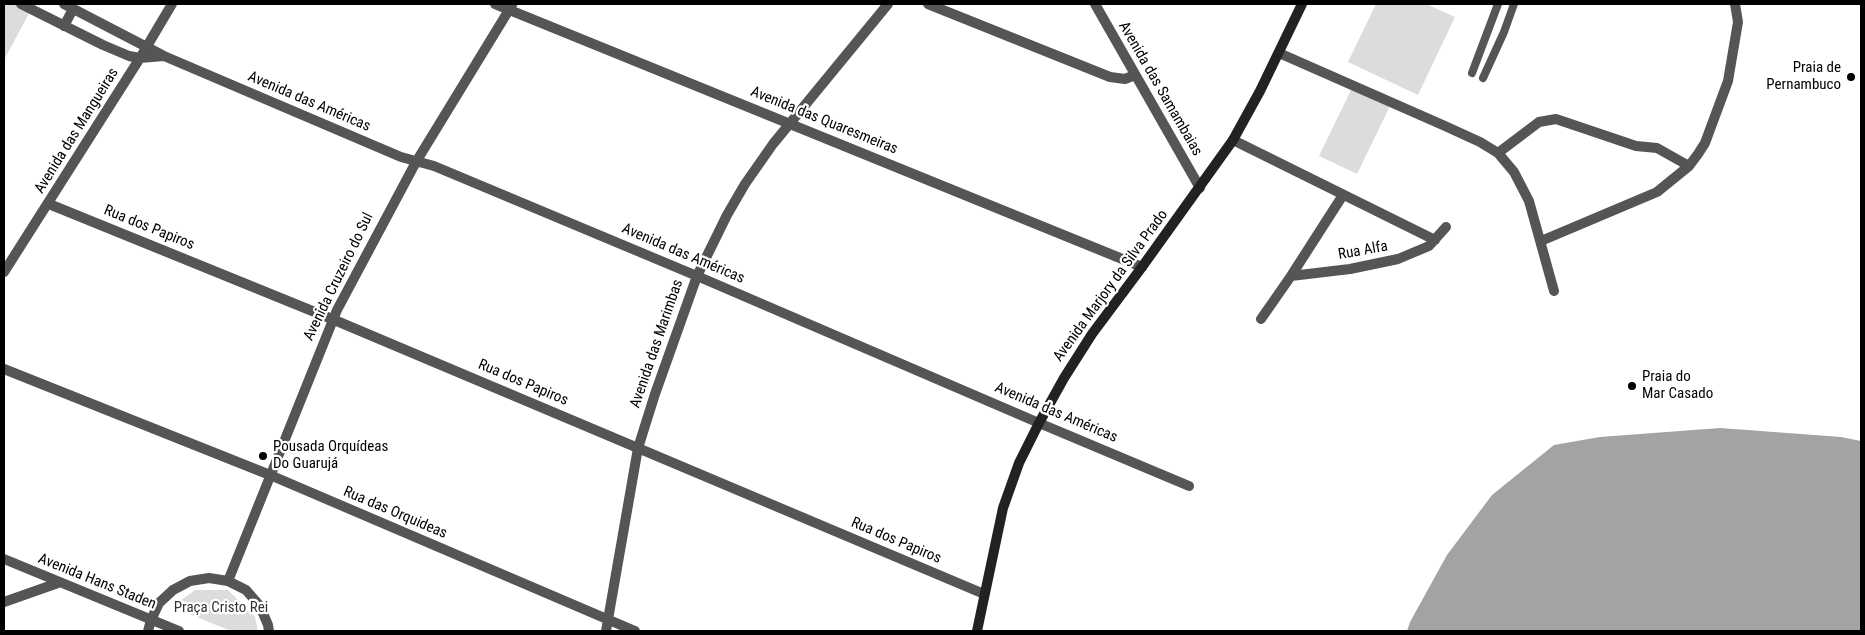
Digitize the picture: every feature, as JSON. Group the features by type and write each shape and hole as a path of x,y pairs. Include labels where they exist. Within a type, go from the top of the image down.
{"main road":[{"name":"Avenida Marjory da Silva Prado","path":"977,631 1003,508 1020,463 1039,423 1064,378 1092,334 1200,188 1233,140 1280,54 1302,4"}],"street":[{"name":"Avenida das Américas","path":"21,4 115,50 140,58 164,56"},
{"name":"Avenida das Mangueiras","path":"4,272 49,204 172,4"},
{"name":"Avenida das Quaresmeiras","path":"495,4 511,7 1142,267"},
{"name":"Avenida das Marimbas","path":"606,631 638,448 652,402 697,276 727,215 746,184 789,123 888,4"},
{"path":"928,4 1110,77 1125,79 1135,75"},
{"path":"1541,240 1657,192 1688,166 1702,149 1728,81 1738,22 1736,4"},
{"name":"Avenida das Samambaias","path":"1098,5 1135,75 1200,188"},
{"name":"Avenida das Américas","path":"68,6 164,56 401,157 434,166 697,276 1189,486"},
{"path":"64,26 68,6"},
{"name":"Avenida Cruzeiro do Sul","path":"228,581 332,319 416,162 511,7"},
{"path":"1280,54 1459,128 1498,154 1514,172 1523,186 1541,240 1554,291"},
{"path":"1498,154 1539,122 1556,119 1631,145 1657,148 1688,166"},
{"name":"Rua Alfa","path":"1233,140 1435,240"},
{"name":"Rua Alfa","path":"1261,318 1291,276 1343,195"},
{"name":"Rua dos Papiros","path":"49,204 332,319 984,594"},
{"name":"Rua Alfa","path":"1291,276 1350,269 1398,260 1429,246 1446,227"},
{"name":"Rua das Orquideas","path":"4,368 270,475 635,631"},
{"name":"Avenida Hans Staden","path":"4,560 179,631"},
{"path":"148,631 159,603 173,590 190,581 208,578 228,581 246,590 260,606 269,631"},
{"path":"4,602 58,583"}],"lane":[{"path":"1472,74 1498,4"},
{"path":"1483,78 1504,32 1514,4"}],"green space":[{"path":"4,4 34,4 4,60"},
{"path":"1376,4 1426,4 1455,17 1418,95 1348,62"},
{"path":"1352,88 1390,106 1357,174 1319,156"},
{"name":"Praça Cristo Rei","path":"195,590 228,590 255,617 258,631 231,631 172,607"}],"shaded area":[{"path":"1720,428 1841,437 1861,441 1861,631 1407,631 1410,622 1447,555 1492,495 1554,445 1600,437"}],"place":[{"name":"Praia de Pernambuco","path":"1851,77"},
{"name":"Praia do Mar Casado","path":"1632,386"},
{"name":"Pousada Orquídeas Do Guarujá","path":"263,456"}]}
